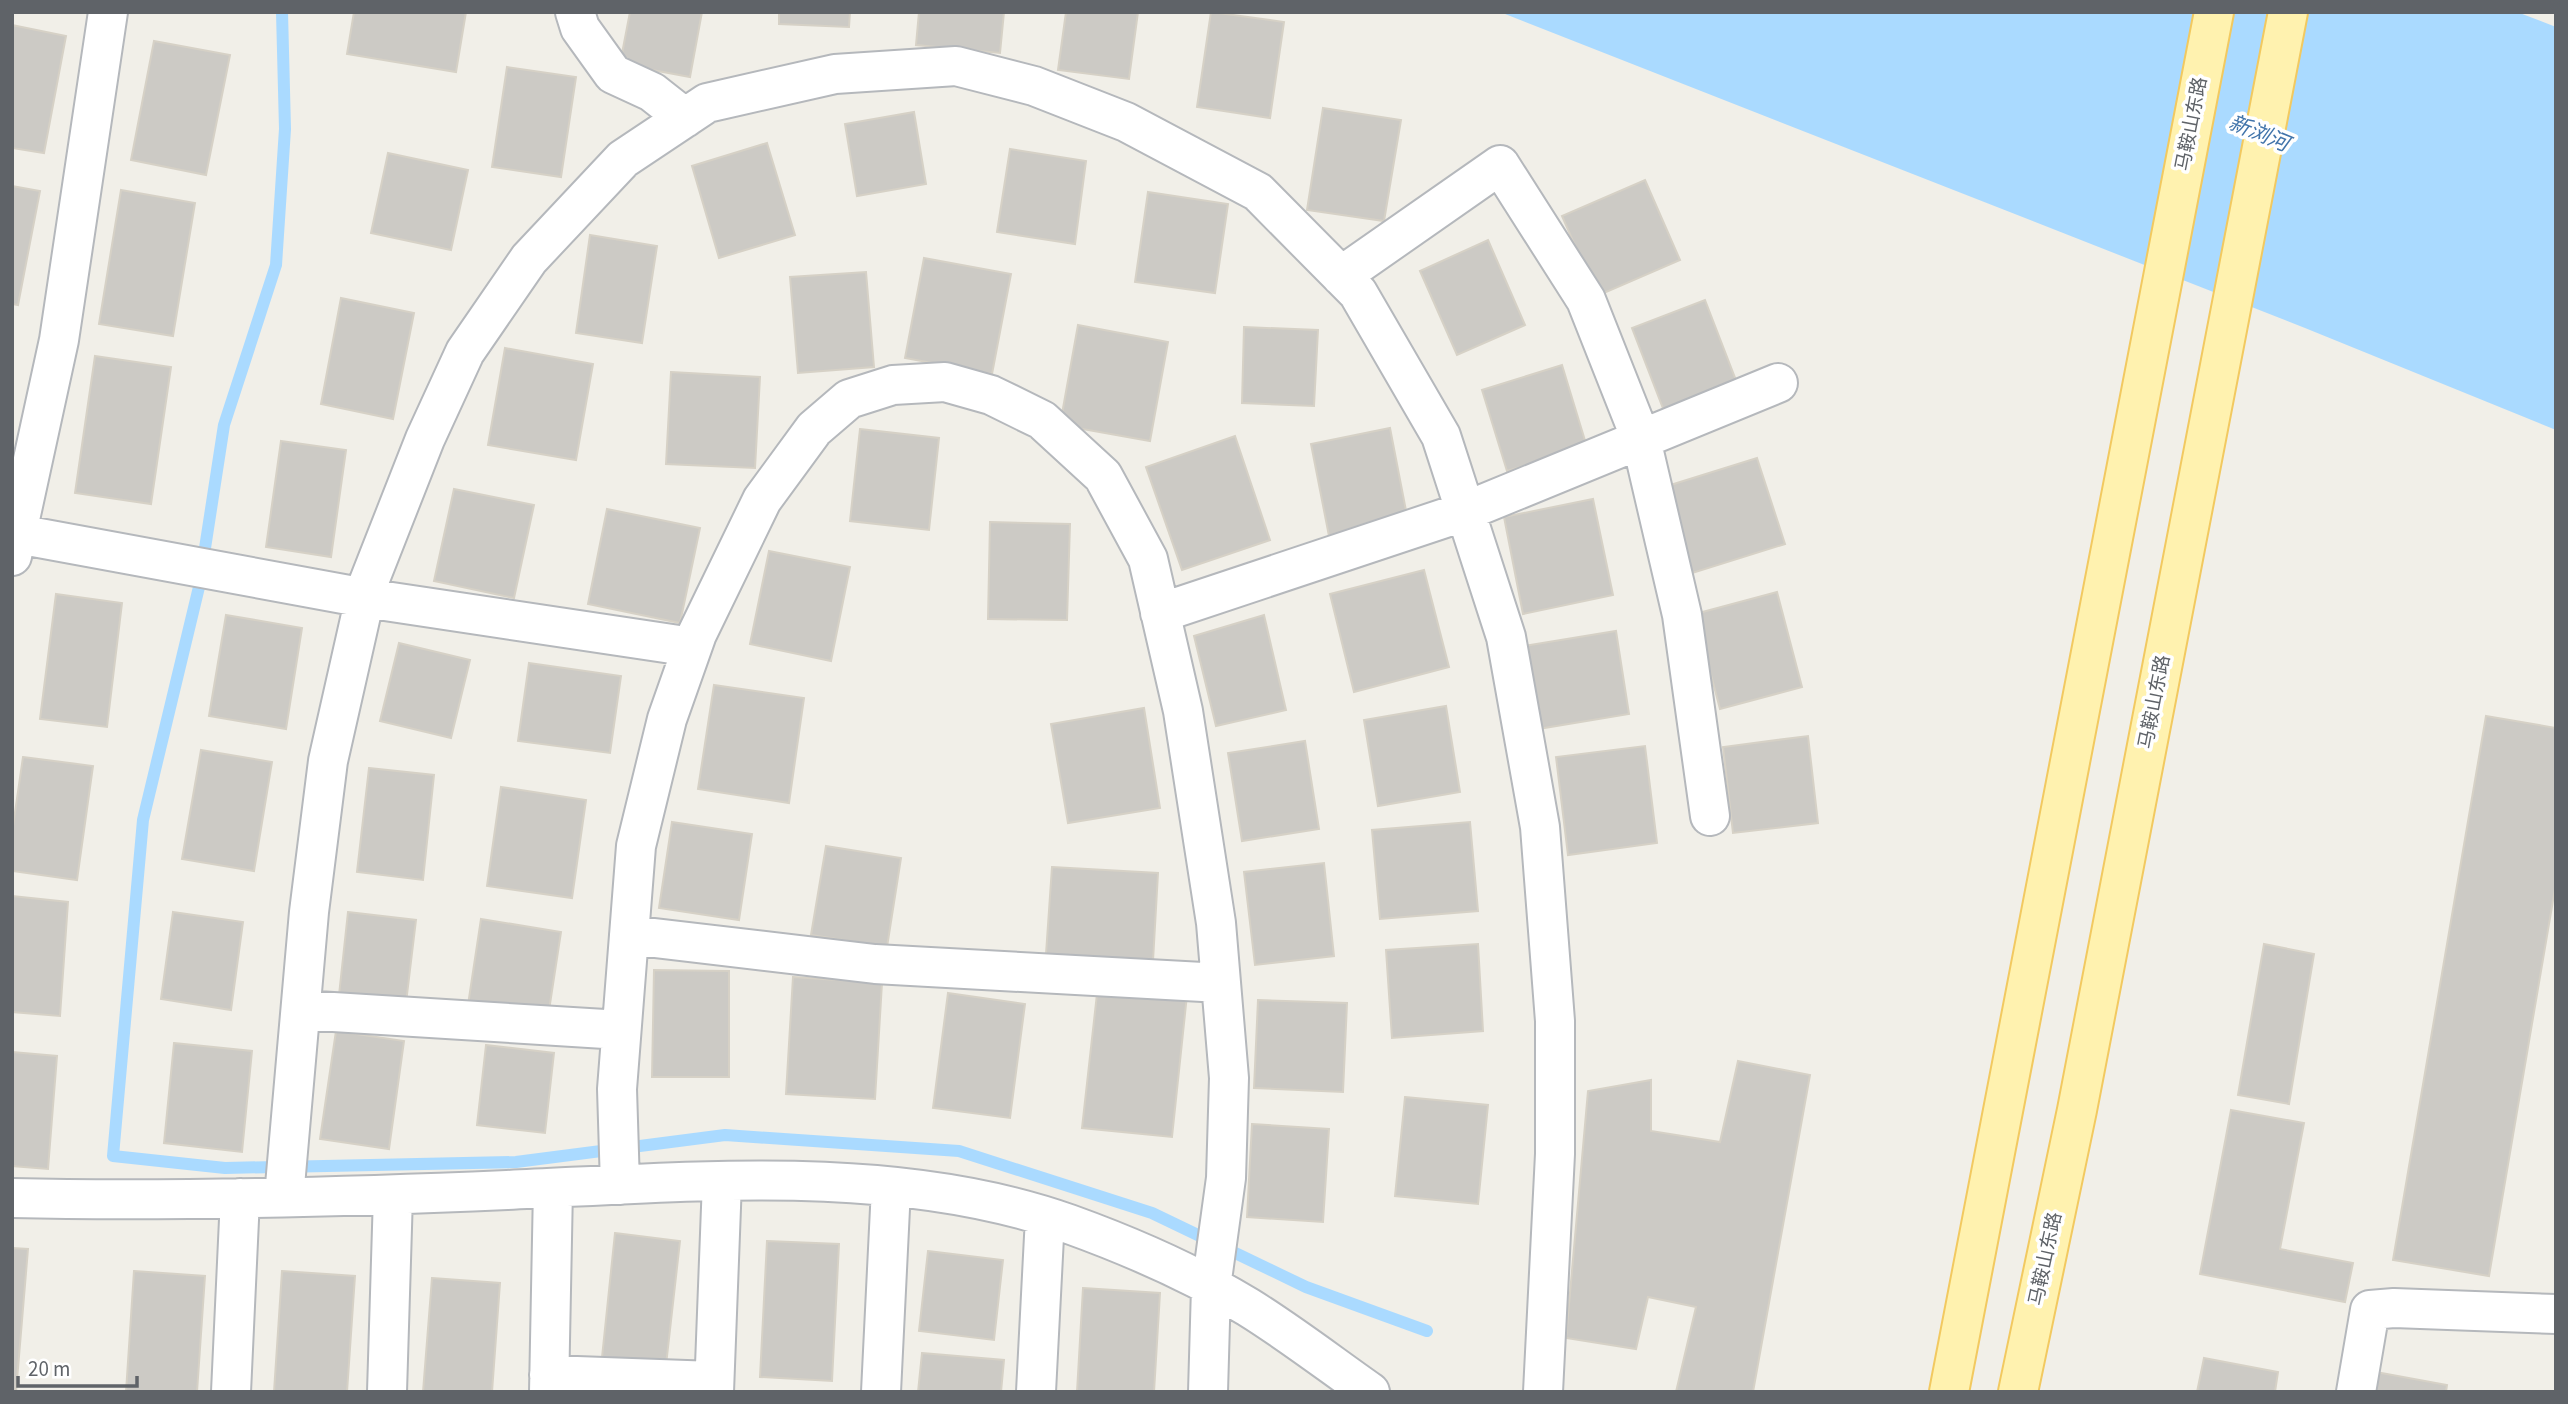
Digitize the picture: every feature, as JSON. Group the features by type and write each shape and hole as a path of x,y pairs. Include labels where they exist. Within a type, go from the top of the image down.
{"main road":[{"name":"马鞍山东路","path":"1949,1392 2214,12"},
{"name":"马鞍山东路","path":"2018,1392 2077,1110 2288,12"}],"street":[{"path":"108,12 59,340 13,541 175,563 365,598 692,647"},
{"path":"575,12 580,28 613,74 652,92 685,118"},
{"path":"286,1176 328,761 365,598 425,439 465,352 529,259 613,169 623,159 707,103 835,74 956,66 1034,86 1126,122 1258,192 1358,293 1441,436 1506,637 1540,827 1555,1021 1555,1154 1543,1392"},
{"path":"1341,276 1500,165 1586,300 1641,439 1682,615 1710,816"},
{"path":"620,1180 617,1088 636,846 667,719 692,647 762,500 814,429 849,399 893,384 945,382 991,395 1042,420 1103,476 1148,559 1184,711 1216,923 1229,1078 1226,1178 1212,1279 1208,1392"},
{"path":"1160,613 1466,512 1778,383"},
{"path":"629,934 875,964 1221,984"},
{"path":"301,1010 621,1030"},
{"path":"12,1198 240,1198 286,1176 393,1195 554,1188 620,1180 758,1179 946,1192 1045,1217 1212,1279 1364,1390"},
{"path":"554,1188 549,1383 714,1386 722,1181"},
{"path":"881,1392 891,1188"},
{"path":"387,1392 393,1195"},
{"path":"231,1392 240,1198"},
{"path":"1036,1392 1045,1217"},
{"path":"2356,1392 2370,1310 2394,1308 2556,1314"}],"water":[{"name":"新浏河","path":"1500,12 2517,12 2556,27 2556,430 2305,328"}],"building":[{"path":"354,12 466,12 456,72 347,54"},
{"path":"630,12 702,12 690,77 620,64"},
{"path":"779,12 850,12 849,27 779,24"},
{"path":"919,12 1004,12 1000,53 916,45"},
{"path":"1066,12 1138,12 1129,79 1058,70"},
{"path":"1211,12 1284,22 1270,118 1197,107"},
{"path":"12,25 66,36 44,153 12,148"},
{"path":"154,41 230,55 206,175 131,160"},
{"path":"507,67 576,77 561,177 492,167"},
{"path":"1323,108 1401,120 1384,221 1307,210"},
{"path":"914,112 926,184 857,196 845,124"},
{"path":"767,143 795,235 719,258 692,166"},
{"path":"1010,149 1086,161 1075,244 997,232"},
{"path":"388,153 468,170 451,250 371,233"},
{"path":"1645,180 1680,260 1597,296 1562,216"},
{"path":"12,186 40,191 18,305 12,304"},
{"path":"121,190 195,203 173,336 99,324"},
{"path":"1148,192 1228,204 1215,293 1135,282"},
{"path":"590,235 657,246 642,343 576,333"},
{"path":"1488,240 1525,325 1457,355 1420,271"},
{"path":"924,258 1011,274 992,374 905,358"},
{"path":"866,272 874,367 798,373 790,277"},
{"path":"341,298 414,313 393,419 321,404"},
{"path":"1705,300 1737,383 1664,411 1632,328"},
{"path":"1078,325 1168,342 1150,441 1060,425"},
{"path":"1244,327 1318,330 1314,406 1242,403"},
{"path":"505,348 593,364 576,460 488,445"},
{"path":"95,356 171,367 151,504 75,493"},
{"path":"1562,365 1587,447 1507,471 1482,390"},
{"path":"671,372 760,377 755,468 666,464"},
{"path":"1390,428 1408,521 1329,536 1311,444"},
{"path":"860,429 939,438 929,530 850,521"},
{"path":"1235,436 1270,540 1182,570 1146,467"},
{"path":"281,441 346,450 331,557 266,547"},
{"path":"1757,458 1785,544 1689,574 1661,488"},
{"path":"454,489 534,505 514,598 434,581"},
{"path":"1593,499 1613,595 1523,614 1504,517"},
{"path":"607,509 700,528 680,623 588,604"},
{"path":"990,522 1070,524 1067,620 988,619"},
{"path":"769,551 850,567 831,661 750,644"},
{"path":"1424,570 1449,667 1354,692 1330,594"},
{"path":"1777,592 1802,687 1720,709 1695,614"},
{"path":"56,594 122,603 107,727 40,719"},
{"path":"226,615 302,628 286,729 209,716"},
{"path":"1264,615 1286,710 1216,726 1194,636"},
{"path":"1616,631 1629,714 1538,729 1524,646"},
{"path":"399,643 470,660 451,738 380,721"},
{"path":"529,663 621,676 610,753 518,741"},
{"path":"714,685 804,698 789,803 698,789"},
{"path":"1446,706 1460,792 1378,806 1364,720"},
{"path":"1144,708 1160,808 1068,823 1051,724"},
{"path":"2486,716 2556,728 2556,883 2489,1276 2393,1260"},
{"path":"1808,736 1818,823 1733,833 1723,747"},
{"path":"1305,741 1319,829 1242,841 1228,753"},
{"path":"1645,746 1657,843 1568,855 1556,757"},
{"path":"201,750 272,762 254,871 182,859"},
{"path":"23,757 93,766 77,880 12,871 12,833"},
{"path":"369,768 434,775 423,880 357,872"},
{"path":"501,787 586,800 572,898 487,886"},
{"path":"672,822 752,834 739,920 659,908"},
{"path":"1470,822 1478,911 1380,919 1372,830"},
{"path":"826,846 901,858 887,947 811,935"},
{"path":"1324,863 1334,956 1255,965 1244,872"},
{"path":"1052,867 1158,873 1153,961 1046,954"},
{"path":"12,896 68,902 60,1016 12,1012"},
{"path":"173,912 243,922 231,1010 161,999"},
{"path":"348,912 416,920 406,1003 339,995"},
{"path":"481,919 561,932 548,1017 468,1005"},
{"path":"1478,944 1483,1031 1392,1038 1386,950"},
{"path":"2264,944 2314,954 2289,1104 2238,1095"},
{"path":"654,970 729,971 729,1077 652,1077"},
{"path":"793,977 882,983 875,1099 786,1094"},
{"path":"1098,985 1187,995 1172,1137 1082,1128"},
{"path":"948,993 1025,1004 1010,1118 933,1108"},
{"path":"1258,1000 1347,1003 1343,1092 1254,1088"},
{"path":"336,1031 404,1041 389,1149 320,1139"},
{"path":"174,1043 252,1051 242,1152 164,1143"},
{"path":"486,1045 554,1053 545,1133 477,1125"},
{"path":"12,1052 57,1056 48,1169 12,1166"},
{"path":"1738,1061 1810,1075 1753,1392 1676,1392 1696,1307 1648,1297 1636,1349 1566,1338 1588,1091 1651,1080 1651,1131 1720,1142"},
{"path":"1405,1097 1488,1105 1478,1204 1395,1196"},
{"path":"2231,1110 2304,1123 2280,1249 2353,1263 2345,1302 2200,1274"},
{"path":"1252,1124 1329,1129 1323,1222 1247,1217"},
{"path":"615,1233 680,1241 665,1374 601,1367"},
{"path":"767,1241 839,1244 832,1381 760,1377"},
{"path":"12,1248 28,1249 16,1392 12,1392"},
{"path":"928,1251 1003,1260 994,1340 919,1331"},
{"path":"134,1271 205,1276 197,1392 126,1392"},
{"path":"282,1271 355,1276 347,1392 274,1392"},
{"path":"432,1278 500,1283 492,1392 423,1392"},
{"path":"1083,1288 1160,1293 1154,1392 1077,1392"},
{"path":"922,1353 1004,1360 1001,1392 918,1392"},
{"path":"2204,1358 2278,1372 2275,1392 2197,1392"},
{"path":"2376,1372 2447,1385 2446,1392 2372,1392"}],"waterway":[{"path":"282,12 285,129 276,265 224,425 199,587 143,820 113,1156 225,1168 516,1162 725,1135 959,1151 1152,1213 1306,1287 1427,1331"}]}
